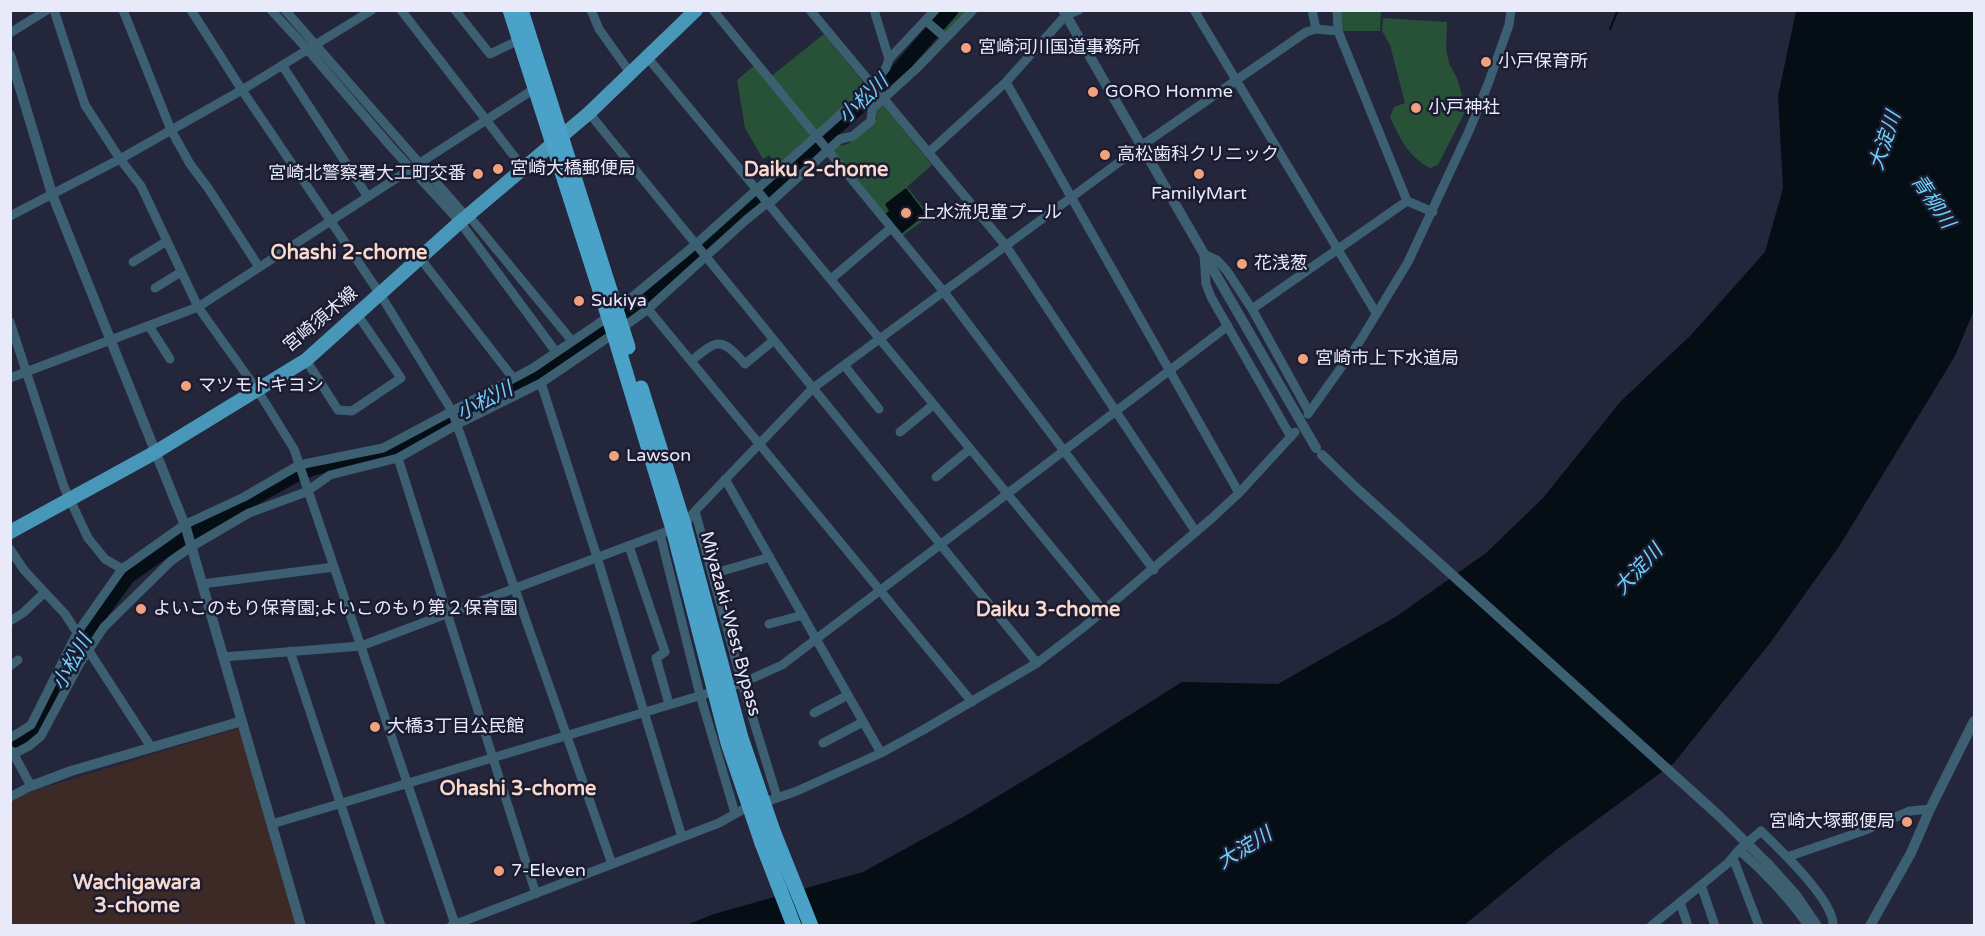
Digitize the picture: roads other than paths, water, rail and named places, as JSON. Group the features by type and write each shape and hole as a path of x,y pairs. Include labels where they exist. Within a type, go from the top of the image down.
{"highway":[{"path":"510,10 534,89 557,141"},
{"path":"521,10 557,141"},
{"name":"Miyazaki-West Bypass","path":"557,141 615,322 728,743 759,836 794,926"},
{"name":"Miyazaki-West Bypass","path":"672,529 773,831 811,926"}],"main road":[{"name":"宮崎須木線","path":"10,532 154,453 306,360 420,258 589,113 696,10"}],"street":[{"path":"10,33 47,10"},
{"path":"54,10 85,105 120,159 141,186 198,307 258,391 294,449 453,925 719,823 735,813 828,778 881,753 1036,663 1154,570 1239,493 1293,434 1228,326 1206,284 1204,254"},
{"path":"123,10 171,130 190,164 259,267"},
{"path":"191,10 242,90 380,294 452,411 612,864"},
{"path":"271,10 312,47 420,163 463,213 556,352"},
{"path":"285,10 312,47 411,169 465,219 572,341"},
{"path":"10,216 120,159 242,90 372,10"},
{"path":"401,10 524,169"},
{"path":"455,10 490,54 519,40"},
{"path":"591,10 599,28 631,74"},
{"path":"712,10 944,292 1154,570"},
{"path":"810,10 1006,246 1196,532"},
{"path":"874,10 889,59"},
{"path":"31,786 12,753 29,746 41,736 88,650 104,627 121,608 190,544 249,513 308,491 330,475 398,458 458,424 541,383 615,322 696,244 872,86 886,68 889,59 935,10"},
{"path":"10,738 31,725 77,633 122,569 185,527 244,497 299,465 383,448 533,368 572,341 648,309 840,139 853,136 871,121 872,109 916,69 973,10"},
{"path":"928,153 1006,82 1065,13 1079,10"},
{"path":"1194,10 1376,313"},
{"path":"1312,10 1316,29"},
{"path":"1337,10 1338,31 1407,201 1433,212"},
{"path":"1204,254 1217,260 1227,271 1252,309 1309,413 1342,367 1408,262 1433,212 1488,84 1509,25 1511,10"},
{"path":"1065,13 1297,416 1322,455 1717,814 1796,895 1817,926"},
{"path":"926,21 946,38"},
{"path":"223,657 361,646 672,529 695,511 813,388 1141,146 1306,32 1316,29 1338,31"},
{"path":"10,55 52,194 185,527 301,926"},
{"path":"648,58 1104,611"},
{"path":"282,65 368,197"},
{"path":"1006,82 1239,493"},
{"path":"10,378 198,307 534,89"},
{"path":"589,113 1036,663"},
{"path":"1252,309 1407,201"},
{"path":"831,279 891,228"},
{"path":"133,262 166,241"},
{"path":"420,258 513,378"},
{"path":"155,288 181,272"},
{"path":"648,309 972,702"},
{"path":"306,360 338,410 342,412 352,411 401,378 357,314"},
{"path":"10,322 69,499 88,538 105,559 122,569"},
{"path":"149,326 170,359"},
{"path":"272,824 742,683 782,665 1228,326"},
{"path":"691,361 712,344 717,344 731,348 745,364 774,340"},
{"path":"844,365 879,408"},
{"path":"541,383 597,557 682,837"},
{"path":"900,432 933,405"},
{"path":"936,477 970,449"},
{"path":"398,458 536,894"},
{"path":"725,479 881,753"},
{"path":"695,511 742,683 777,798"},
{"path":"672,529 700,694 735,813"},
{"path":"629,546 665,652 656,658 669,704"},
{"path":"10,549 24,570 65,614 151,747"},
{"path":"712,574 770,556"},
{"path":"202,584 334,567"},
{"path":"10,621 24,613 44,593"},
{"path":"769,624 803,615"},
{"path":"290,651 381,926"},
{"path":"814,713 848,695"},
{"path":"10,797 31,786 71,771 242,721"},
{"path":"1870,926 1911,853 1930,809 1974,721"},
{"path":"823,743 863,722"},
{"path":"1787,857 1863,831 1910,811 1930,809"},
{"path":"1651,926 1761,831 1787,857 1828,906 1834,918 1833,926"},
{"path":"1736,854 1759,926"},
{"path":"1736,854 1761,868 1790,899 1809,926"},
{"path":"1701,885 1716,926"},
{"path":"1680,902 1688,926"}],"water":[{"path":"1796,11 1974,11 1974,310 1955,356 1840,545 1770,643 1674,763 1557,849 1463,926 684,926 714,914 863,872 965,816 1182,682 1278,684 1397,616 1486,553 1543,498 1621,401 1691,335 1765,252 1783,188 1778,96"},
{"name":"上水流児童プール","path":"906,188 926,214 901,234 885,214 889,211 885,204"}],"waterway":[{"name":"小松川","path":"10,747 30,736 37,728 98,617 128,576 182,538 297,474 313,468 385,452 531,378 634,307 898,71 951,10"},
{"path":"1610,29 1618,10"}],"place":[{"name":"宮崎河川国道事務所","path":"966,48"},
{"name":"小戸保育所","path":"1486,62"},
{"name":"GORO Homme","path":"1093,92"},
{"name":"小戸神社","path":"1416,108"},
{"name":"高松歯科クリニック","path":"1105,155"},
{"name":"宮崎大橋郵便局","path":"498,169"},
{"name":"宮崎北警察署大工町交番","path":"478,174"},
{"name":"FamilyMart","path":"1199,174"},
{"name":"上水流児童プール","path":"906,213"},
{"name":"花浅葱","path":"1242,264"},
{"name":"Sukiya","path":"579,301"},
{"name":"宮崎市上下水道局","path":"1303,359"},
{"name":"マツモトキヨシ","path":"186,386"},
{"name":"Lawson","path":"614,456"},
{"name":"よいこのもり保育園;よいこのもり第２保育園","path":"141,609"},
{"name":"大橋3丁目公民館","path":"375,727"},
{"name":"宮崎大塚郵便局","path":"1907,822"},
{"name":"7-Eleven","path":"499,871"}],"district":[{"name":"Daiku 2-chome","path":"816,171"},
{"name":"Ohashi 2-chome","path":"349,254"},
{"name":"Daiku 3-chome","path":"1048,611"},
{"name":"Ohashi 3-chome","path":"518,790"},
{"name":"Wachigawara 3-chome","path":"137,896"}],"water label":[{"name":"大淀川","path":"1886,141"},
{"name":"青柳川","path":"1932,202"},
{"name":"大淀川","path":"1639,570"},
{"name":"大淀川","path":"1245,849"}]}
